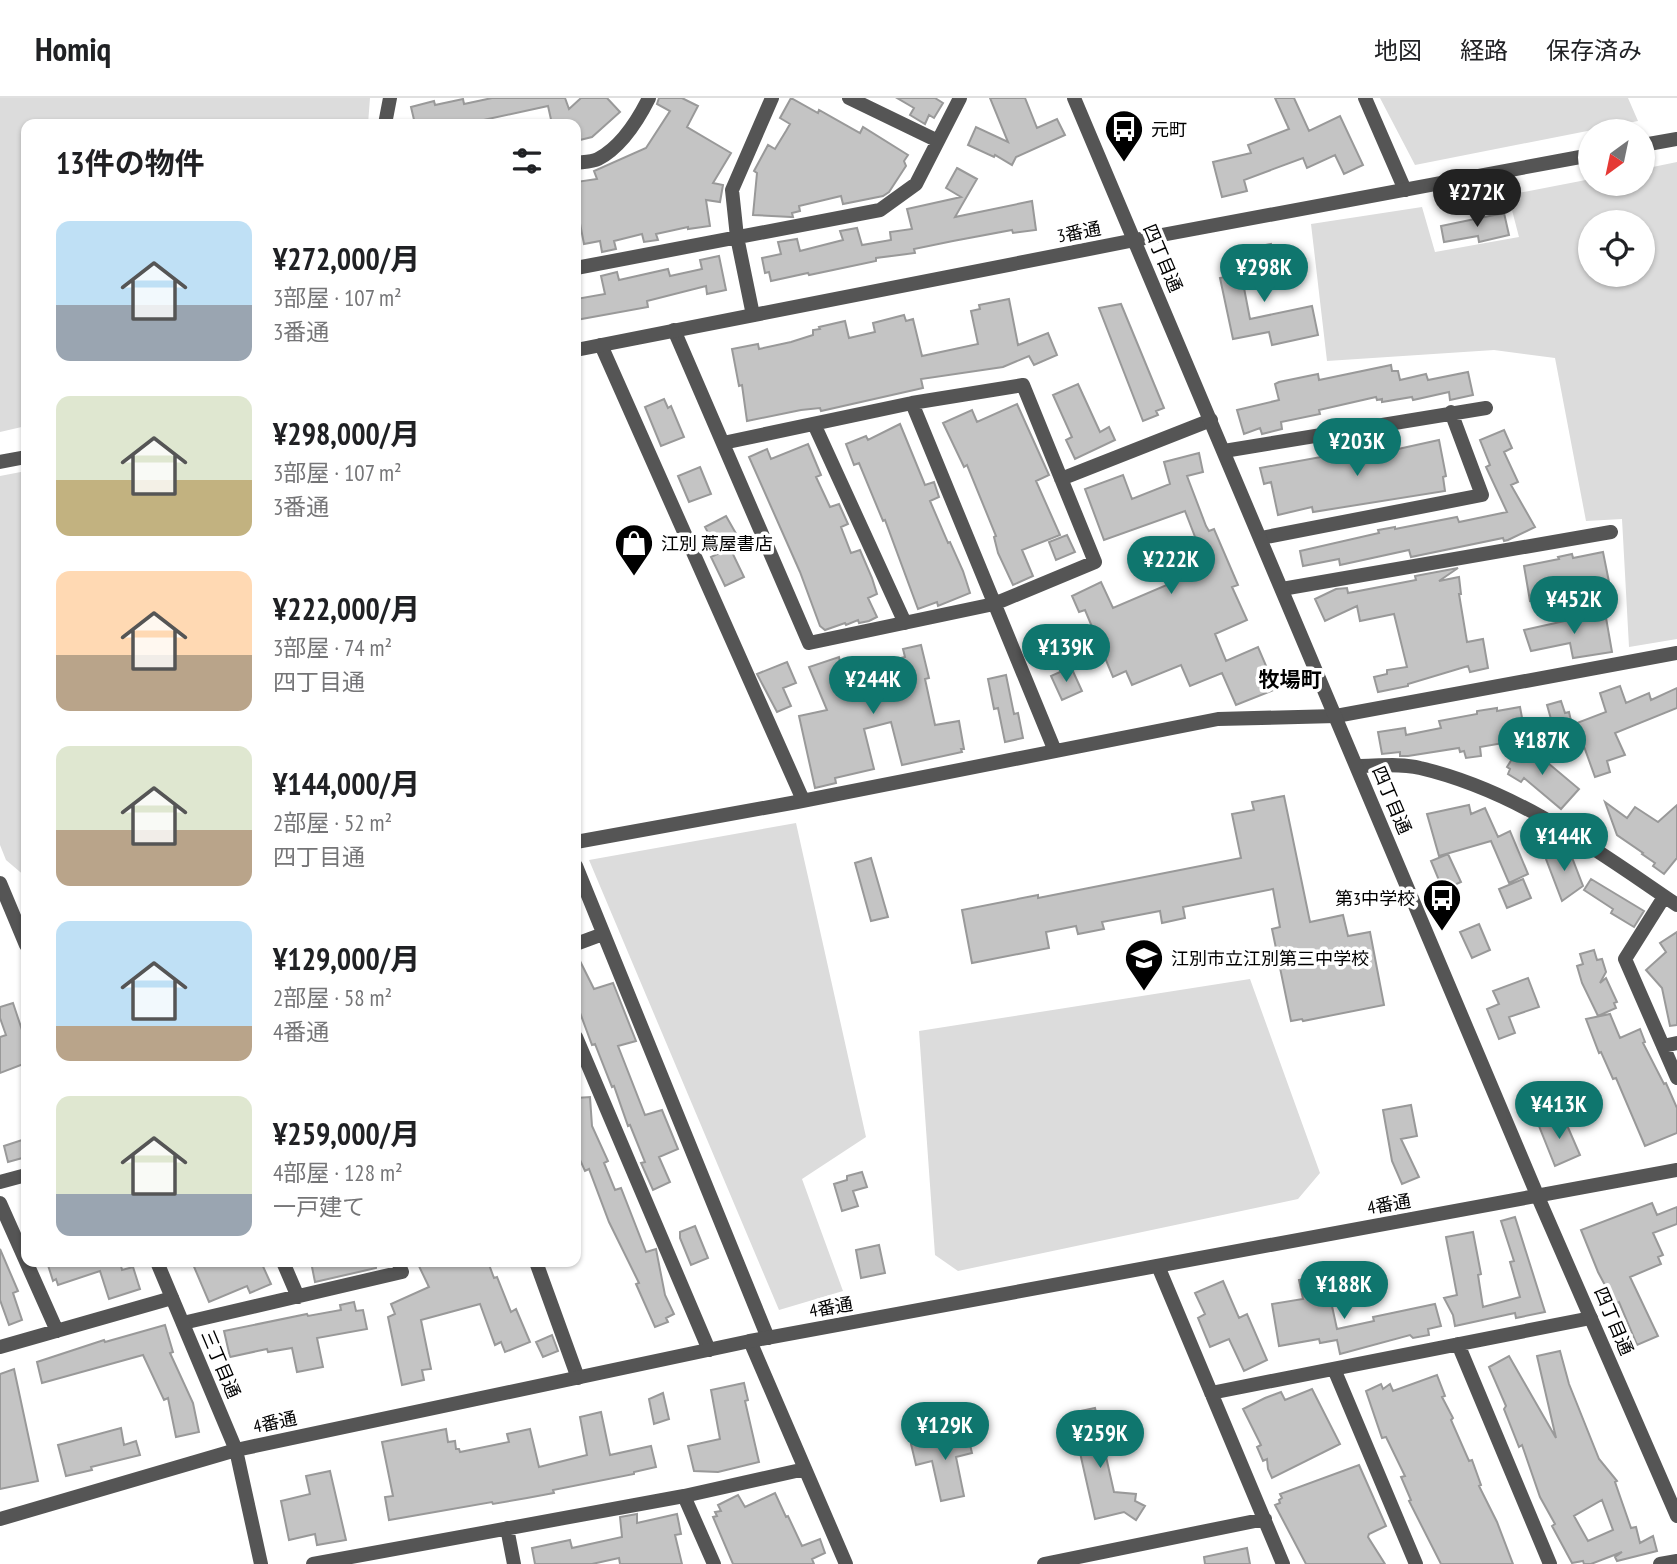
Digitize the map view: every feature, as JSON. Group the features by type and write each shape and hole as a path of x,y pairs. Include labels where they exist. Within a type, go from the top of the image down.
{"street":[{"path":"387,119 390,98"},
{"path":"581,162 598,159 620,141 640,116 649,98"},
{"path":"753,315 737,237 732,190 772,98"},
{"path":"849,98 938,141"},
{"path":"581,267 880,210 916,184 960,98"},
{"name":"四丁目通","path":"1074,98 1538,1197 1676,1509"},
{"path":"1365,98 1405,190"},
{"path":"1656,143 1677,139"},
{"name":"3番通","path":"581,349 1135,240 1578,157"},
{"path":"674,330 809,643 995,604 1095,562 1023,385 912,403 723,443"},
{"path":"601,345 803,800"},
{"path":"912,403 1055,751"},
{"path":"1224,451 1486,408"},
{"path":"1261,538 1482,495 1451,412"},
{"path":"1061,479 1211,420"},
{"path":"814,424 905,623"},
{"path":"0,463 21,458"},
{"path":"1282,589 1611,532"},
{"path":"581,841 1218,719 1336,716 1677,653"},
{"path":"1357,766 1418,767 1494,792 1572,832 1677,905"},
{"path":"581,879 768,1338"},
{"path":"0,883 21,933"},
{"path":"1664,897 1625,959 1670,1044 1677,1078"},
{"path":"581,942 603,934"},
{"path":"581,1049 709,1350"},
{"name":"4番通","path":"0,1519 236,1450 750,1341 1677,1170"},
{"path":"0,1182 21,1176"},
{"path":"0,1203 21,1250"},
{"path":"1158,1266 1283,1564"},
{"path":"28,1267 57,1331"},
{"name":"三丁目通","path":"160,1267 236,1450 261,1564"},
{"path":"285,1267 298,1297"},
{"path":"183,1324 402,1272 400,1267"},
{"path":"538,1267 578,1378"},
{"path":"0,1347 172,1298"},
{"path":"1211,1393 1591,1318"},
{"path":"750,1341 846,1564"},
{"path":"1458,1344 1550,1564"},
{"path":"1334,1369 1416,1564"},
{"path":"313,1564 389,1557 507,1528 684,1496 806,1469"},
{"path":"684,1496 714,1564"},
{"path":"1044,1564 1265,1519"},
{"path":"507,1528 514,1564"},
{"path":"1660,1564 1677,1561"}],"shaded area":[{"path":"0,98 370,98 368,119 21,119 21,427 0,432"},
{"path":"1380,98 1628,98 1637,119 1578,119 1578,133 1415,165"},
{"path":"1677,162 1677,639 1629,647 1622,519 1586,521 1555,358 1494,350 1327,361 1311,224 1422,207 1435,252 1519,237 1508,195 1578,182 1578,196 1656,196 1656,166"},
{"path":"21,472 21,873 6,860 0,845 0,476"},
{"path":"796,823 866,1137 802,1179 843,1291 779,1310 589,860"},
{"path":"1250,979 1320,1173 1298,1199 958,1271 935,1255 919,1031"}],"building":[{"path":"492,98 565,98 569,109 581,98 607,98 620,112 592,137 581,140 581,119 551,119 548,106 488,119 414,119 411,107 434,101 435,105 463,99 464,104"},
{"path":"659,98 682,98 698,106 687,127 731,153 713,183 723,185 720,202 706,200 710,226 688,227 656,234 658,240 644,242 642,234 614,241 616,249 602,252 600,241 584,244 581,229 581,181 597,179 594,171 646,148 670,111 657,104"},
{"path":"791,98 860,133 863,127 908,155 904,161 906,166 889,192 883,196 843,204 841,196 799,206 800,211 792,213 793,217 753,215 757,173 754,171 768,145 775,149 790,124 780,118"},
{"path":"897,98 935,98 943,103 934,118 929,115 925,124 910,115 914,108"},
{"path":"990,98 1025,98 1037,128 1057,119 1065,135 1016,157 1012,165 968,145 976,127 1008,142"},
{"path":"1275,98 1294,98 1309,131 1340,116 1363,165 1344,174 1335,155 1307,168 1303,158 1244,180 1247,191 1222,197 1213,162 1251,153 1248,145 1289,129"},
{"path":"957,168 977,179 955,217 1032,201 1036,230 1013,233 1012,230 953,241 914,249 915,253 876,258 876,261 809,275 808,273 771,281 769,272 765,273 762,258 781,254 778,242 797,239 800,251 843,240 840,231 857,228 862,245 891,240 890,232 912,229 907,209 961,197 946,188"},
{"path":"1504,213 1509,235 1479,242 1478,236 1444,242 1441,226"},
{"path":"1271,244 1279,280 1244,288 1250,319 1312,306 1318,335 1272,345 1269,332 1233,339 1220,278 1255,270 1250,248"},
{"path":"719,256 726,290 707,294 706,286 647,301 648,307 581,319 581,298 605,294 601,276 617,272 619,280 668,269 670,276 702,269 700,260"},
{"path":"1009,299 1018,345 1048,333 1057,355 1034,365 1029,356 1003,367 921,379 923,388 821,411 820,408 801,410 747,421 742,385 739,386 732,349 758,344 759,349 791,342 813,335 813,330 820,329 819,327 845,321 849,338 875,332 873,323 904,315 906,321 913,319 922,356 978,344 971,311 980,309 979,305"},
{"path":"1121,304 1164,408 1156,411 1158,415 1143,421 1099,308"},
{"path":"1391,365 1392,371 1398,371 1400,380 1426,374 1428,380 1468,372 1473,395 1450,400 1449,392 1413,400 1412,397 1382,402 1382,399 1377,400 1376,397 1319,410 1320,414 1281,422 1282,429 1262,434 1260,428 1244,434 1237,410 1279,400 1275,384 1279,382 1318,374 1319,380"},
{"path":"1078,384 1100,432 1109,427 1115,440 1075,459 1066,440 1072,437 1053,395"},
{"path":"664,399 668,408 671,406 684,437 661,446 645,407"},
{"path":"1017,404 1049,475 1036,481 1060,535 1022,550 1033,576 1013,585 998,553 994,537 996,536 967,465 964,467 943,423 972,410 977,422"},
{"path":"900,424 925,485 934,482 939,497 930,501 963,571 970,593 938,606 937,602 918,609 885,520 883,521 859,463 854,465 846,444 866,436 868,440"},
{"path":"1504,430 1512,448 1504,452 1518,482 1511,485 1535,527 1504,541 1503,538 1411,557 1409,550 1340,565 1339,559 1303,566 1300,551 1379,533 1378,530 1457,517 1459,522 1507,512 1486,467 1490,465 1480,440"},
{"path":"1439,440 1446,476 1443,477 1445,491 1313,512 1312,507 1278,515 1271,482 1264,484 1260,468 1365,449 1398,449"},
{"path":"808,444 821,475 816,477 830,507 839,504 848,524 841,527 851,553 860,550 872,578 877,594 868,598 877,617 869,621 859,623 858,620 825,630 820,626 800,572 749,457 767,449 771,459"},
{"path":"1199,453 1203,472 1187,476 1206,526 1209,531 1214,529 1238,585 1232,587 1247,620 1215,634 1226,661 1258,647 1276,689 1236,705 1222,673 1190,686 1181,665 1132,685 1126,671 1113,677 1085,610 1079,612 1072,596 1101,582 1113,608 1202,570 1192,543 1197,542 1185,511 1104,540 1085,489 1123,475 1132,499 1170,484 1164,462"},
{"path":"700,467 711,494 689,502 678,476"},
{"path":"726,516 738,537 716,548 705,527"},
{"path":"1067,535 1075,552 1056,560 1049,542"},
{"path":"730,548 744,577 725,586 711,557"},
{"path":"1603,552 1610,587 1601,588 1601,591 1530,601 1524,566 1572,554 1573,558"},
{"path":"1458,568 1439,581 1459,577 1467,642 1483,639 1488,668 1470,672 1468,666 1408,686 1378,692 1374,677 1387,674 1387,670 1407,667 1394,614 1360,621 1357,606 1325,621 1315,599 1336,589 1347,588 1348,593 1416,580 1415,576"},
{"path":"1605,612 1612,652 1573,658 1570,643 1531,651 1524,630"},
{"path":"921,645 929,678 925,679 935,725 959,721 964,749 961,749 962,752 902,765 891,722 864,729 874,769 835,778 836,783 815,788 799,716 827,710 809,667 839,657 841,666 862,662 863,667 905,657 903,649"},
{"path":"787,662 796,683 783,688 791,706 777,712 757,674"},
{"path":"1071,667 1082,691 1062,700 1051,676"},
{"path":"1006,675 1014,714 1018,713 1023,738 1005,742 988,679"},
{"path":"1620,686 1626,703 1649,693 1651,700 1677,688 1677,708 1615,733 1625,755 1607,761 1610,772 1595,777 1582,741 1562,746 1557,725 1553,726 1547,705 1561,701 1565,713 1569,712 1572,725 1606,712 1600,693"},
{"path":"1520,707 1526,739 1480,747 1481,756 1466,758 1464,751 1460,752 1459,748 1408,756 1400,756 1400,752 1382,754 1378,732 1405,728 1406,735 1441,728 1439,721 1477,714 1477,711"},
{"path":"1520,746 1548,763 1579,789 1561,809 1524,778 1521,782 1508,774 1510,769 1507,767"},
{"path":"1284,796 1310,922 1343,915 1348,936 1370,932 1384,1005 1291,1021 1272,929 1280,927 1273,889 1183,907 1185,918 1162,923 1160,911 1102,922 1104,929 1078,934 1076,926 1046,932 1049,948 972,963 962,910 1038,895 1038,898 1241,858 1232,814 1254,810 1252,802"},
{"path":"1605,802 1627,818 1635,807 1658,822 1677,805 1677,858 1664,874 1653,866 1655,863 1643,853 1617,835"},
{"path":"1469,805 1471,814 1485,808 1498,837 1510,831 1528,874 1509,883 1491,841 1439,856 1427,814"},
{"path":"1564,846 1571,855 1583,886 1562,901 1546,859"},
{"path":"1448,854 1461,882 1443,890 1431,861"},
{"path":"871,858 888,917 871,921 855,863"},
{"path":"1523,879 1531,898 1507,908 1499,889"},
{"path":"1591,879 1644,911 1634,927 1611,913 1613,909 1584,890"},
{"path":"1479,924 1490,950 1472,958 1460,932"},
{"path":"1677,932 1677,1025 1670,1026 1662,988 1646,970 1666,952 1660,943"},
{"path":"1594,950 1597,960 1602,959 1606,972 1600,983 1606,978 1617,1002 1614,1003 1616,1008 1598,1016 1577,966 1583,964 1580,954"},
{"path":"581,963 594,989 613,983 636,1041 618,1046 645,1115 662,1110 678,1149 659,1157 670,1182 653,1190 641,1163 645,1162 630,1125 628,1126 614,1086 612,1087 595,1044 592,1045 581,1015"},
{"path":"1528,978 1539,1007 1509,1017 1515,1033 1499,1039 1487,1009 1499,1004 1493,991"},
{"path":"13,1003 21,1027 21,1065 0,1073 0,1037 6,1035 0,1018 0,1007"},
{"path":"1610,1014 1620,1038 1640,1029 1645,1042 1643,1043 1677,1108 1677,1133 1645,1146 1616,1078 1613,1079 1601,1052 1599,1053 1586,1019"},
{"path":"590,1097 592,1126 608,1161 604,1163 615,1190 621,1188 646,1252 656,1249 665,1295 674,1314 666,1318 668,1322 655,1327 636,1284 639,1283 609,1222 589,1169 585,1171 581,1162 581,1098"},
{"path":"1411,1105 1417,1136 1401,1139 1419,1177 1402,1184 1392,1161 1383,1110"},
{"path":"1563,1116 1580,1155 1555,1166 1539,1126"},
{"path":"21,1140 21,1158 8,1162 4,1146"},
{"path":"862,1172 867,1187 853,1191 858,1206 842,1211 834,1184 847,1180 847,1176"},
{"path":"1652,1203 1657,1215 1677,1207 1677,1224 1653,1233 1663,1255 1658,1257 1661,1264 1630,1277 1658,1336 1637,1345 1619,1302 1615,1304 1598,1272 1581,1230"},
{"path":"1515,1217 1545,1312 1516,1318 1515,1313 1455,1326 1453,1315 1444,1298 1457,1295 1446,1237 1473,1232 1481,1274 1478,1275 1483,1307 1520,1297 1510,1262 1514,1261 1501,1221"},
{"path":"695,1226 708,1258 691,1265 680,1232"},
{"path":"879,1245 885,1273 861,1278 856,1250"},
{"path":"0,1249 18,1291 13,1293 22,1320 9,1325 0,1300"},
{"path":"49,1267 121,1267 122,1270 133,1267 140,1289 109,1299 100,1271 58,1285 56,1279 53,1281"},
{"path":"194,1267 263,1267 271,1284 250,1293 247,1286 209,1302"},
{"path":"312,1267 376,1267 376,1268 315,1282"},
{"path":"419,1267 490,1267 494,1278 497,1277 511,1312 516,1309 530,1342 505,1352 501,1342 495,1345 480,1304 421,1320 431,1369 422,1370 424,1380 402,1385 388,1317 395,1314 391,1304 429,1287"},
{"path":"1325,1274 1337,1329 1374,1321 1373,1317 1435,1304 1441,1326 1428,1329 1429,1335 1413,1338 1410,1335 1340,1354 1337,1340 1320,1343 1319,1339 1279,1346 1272,1304 1303,1299 1299,1280"},
{"path":"1223,1281 1239,1318 1247,1314 1267,1360 1244,1371 1229,1339 1210,1347 1198,1318 1205,1314 1195,1293"},
{"path":"354,1302 356,1311 363,1310 367,1329 317,1338 323,1367 297,1372 292,1348 268,1352 267,1349 230,1357 224,1331 341,1310 340,1305"},
{"path":"165,1325 173,1352 170,1353 193,1403 199,1432 176,1437 168,1398 164,1400 143,1355 42,1383 37,1362 104,1340 105,1342"},
{"path":"552,1335 558,1351 543,1357 536,1342"},
{"path":"1560,1351 1569,1384 1599,1459 1617,1481 1615,1482 1631,1528 1636,1527 1640,1543 1653,1536 1657,1551 1617,1561 1615,1557 1622,1552 1591,1564 1584,1564 1583,1561 1572,1563 1552,1526 1555,1524 1540,1497 1522,1445 1519,1447 1504,1409 1506,1406 1489,1367 1509,1356 1556,1438 1537,1356","holes":["1602,1500 1613,1530 1588,1541 1574,1516"]},
{"path":"14,1369 38,1481 0,1489 0,1374"},
{"path":"1437,1375 1445,1396 1442,1397 1453,1418 1451,1420 1469,1461 1472,1460 1481,1485 1479,1486 1497,1522 1513,1564 1441,1564 1409,1501 1411,1500 1401,1477 1405,1476 1386,1437 1382,1438 1366,1391 1381,1384 1383,1389 1390,1384 1393,1391"},
{"path":"744,1383 748,1400 745,1401 759,1462 718,1472 694,1471 688,1446 720,1439 711,1390"},
{"path":"1312,1389 1340,1444 1272,1478 1267,1459 1263,1461 1257,1447 1261,1445 1243,1409 1281,1392 1285,1400"},
{"path":"663,1393 669,1419 654,1424 649,1399"},
{"path":"1095,1408 1114,1492 1136,1494 1135,1501 1145,1506 1136,1520 1124,1512 1095,1519 1071,1413"},
{"path":"601,1412 610,1455 651,1446 656,1467 553,1490 554,1493 389,1520 385,1497 393,1496 382,1442 446,1429 448,1442 455,1441 456,1449 460,1452 509,1442 507,1434 530,1429 539,1467 587,1455 580,1417"},
{"path":"121,1428 124,1445 136,1441 140,1455 66,1476 58,1445"},
{"path":"967,1432 972,1453 956,1457 964,1496 941,1501 932,1461 916,1465 911,1444"},
{"path":"1359,1465 1386,1526 1368,1537 1385,1564 1306,1564 1275,1505 1280,1503 1280,1494"},
{"path":"330,1471 346,1540 317,1545 315,1534 289,1540 281,1501 310,1494 306,1476"},
{"path":"775,1493 802,1546 820,1539 825,1553 812,1559 814,1564 733,1564 713,1517 717,1516 715,1512 721,1511 718,1505 738,1495 745,1507"},
{"path":"637,1514 637,1523 677,1514 681,1534 675,1535 682,1564 620,1564 619,1558 592,1564 535,1564 532,1548 570,1540 572,1548 622,1537 620,1517"},
{"path":"1247,1548 1250,1564 1205,1564 1204,1557"}],"place":[{"name":"元町","path":"1124,163"},
{"name":"江別 蔦屋書店","path":"634,577"},
{"name":"第3中学校","path":"1442,932"},
{"name":"江別市立江別第三中学校","path":"1144,992"}],"district":[{"name":"牧場町","path":"1290,679"}]}
